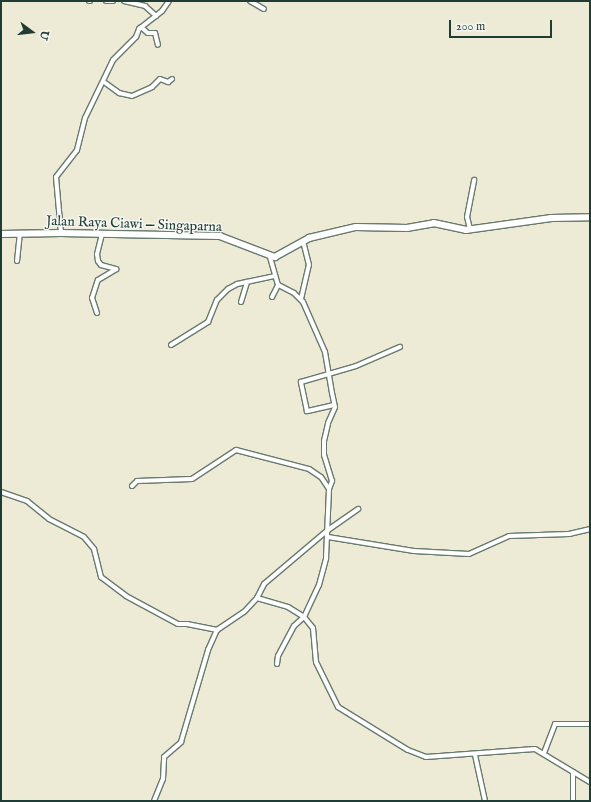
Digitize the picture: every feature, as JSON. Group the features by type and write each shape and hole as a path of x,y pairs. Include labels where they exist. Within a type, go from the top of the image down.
{"main road":[{"path":"270,257 279,256 303,241 356,227 407,228 431,223 470,229 516,222 590,217"},
{"name":"Jalan Raya Ciawi — Singaparna","path":"1,234 61,233 220,236 270,257"}],"street":[{"path":"106,1 113,1"},
{"path":"124,1 145,6 156,16"},
{"path":"61,233 56,177 77,150 85,118 116,56 136,37 141,27 156,16 168,1"},
{"path":"250,1 264,9"},
{"path":"141,27 148,33 155,33 158,45"},
{"path":"104,82 119,93 132,96 152,87 160,79 168,82 172,79"},
{"path":"470,229 467,219 474,180"},
{"path":"17,261 20,234"},
{"path":"97,313 92,298 98,280 116,268 101,265 98,261 97,254 102,234"},
{"path":"300,300 309,265 303,241"},
{"path":"270,257 274,276 278,285 300,300 324,352 334,405 324,441 324,455 332,481 329,489 328,537 323,572 304,617 294,626 278,656 277,664"},
{"path":"171,345 208,322 220,296 238,284 274,276"},
{"path":"240,302 247,282"},
{"path":"272,297 278,285"},
{"path":"334,405 308,412 300,384 303,380 356,366 400,347"},
{"path":"132,486 137,481 192,479 236,450 307,468 321,477 329,489"},
{"path":"1,492 27,501 49,519 84,537 94,549 101,577 126,596 178,624 194,625 217,630"},
{"path":"154,801 163,779 164,757 181,742 208,650 217,630 244,612 257,598 264,584 328,530 358,509"},
{"path":"328,537 414,551 470,554 508,536 569,534 590,529"},
{"path":"257,598 288,607 304,617 313,628 316,662 338,707 420,756 475,755 531,749 544,754 590,782"},
{"path":"544,754 555,724 590,724"},
{"path":"475,755 485,801"},
{"path":"573,772 573,801"}]}
